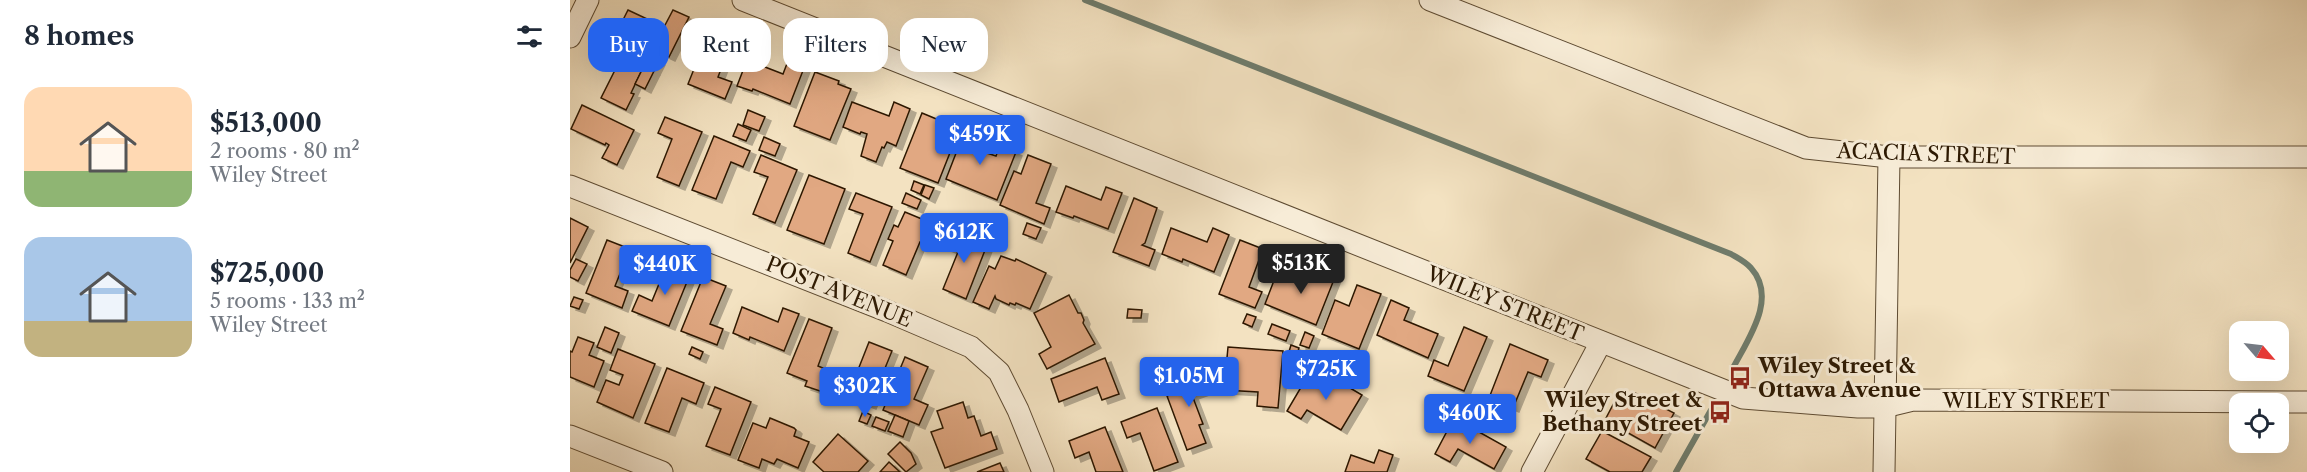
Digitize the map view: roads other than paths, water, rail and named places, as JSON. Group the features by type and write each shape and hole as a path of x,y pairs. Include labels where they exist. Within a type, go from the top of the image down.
{"street":[{"path":"570,37 588,0"},
{"name":"WILEY STREET","path":"742,0 1743,398 1884,407 1913,400 2307,402"},
{"name":"ACACIA STREET","path":"1430,0 1806,148 1889,157 2307,157"},
{"path":"1884,472 1889,157"},
{"name":"POST AVENUE","path":"570,186 887,311 971,347 999,372 1018,410 1043,472"},
{"path":"1532,472 1601,342"},
{"path":"570,436 662,472"}],"waterway":[{"path":"1085,0 1731,254 1751,268 1759,280 1762,292 1758,318 1733,368"},
{"path":"1676,472 1711,410"}],"place":[{"name":"Wiley Street & Ottawa Avenue","path":"1740,378"},
{"name":"Wiley Street & Bethany Street","path":"1720,412"}]}
